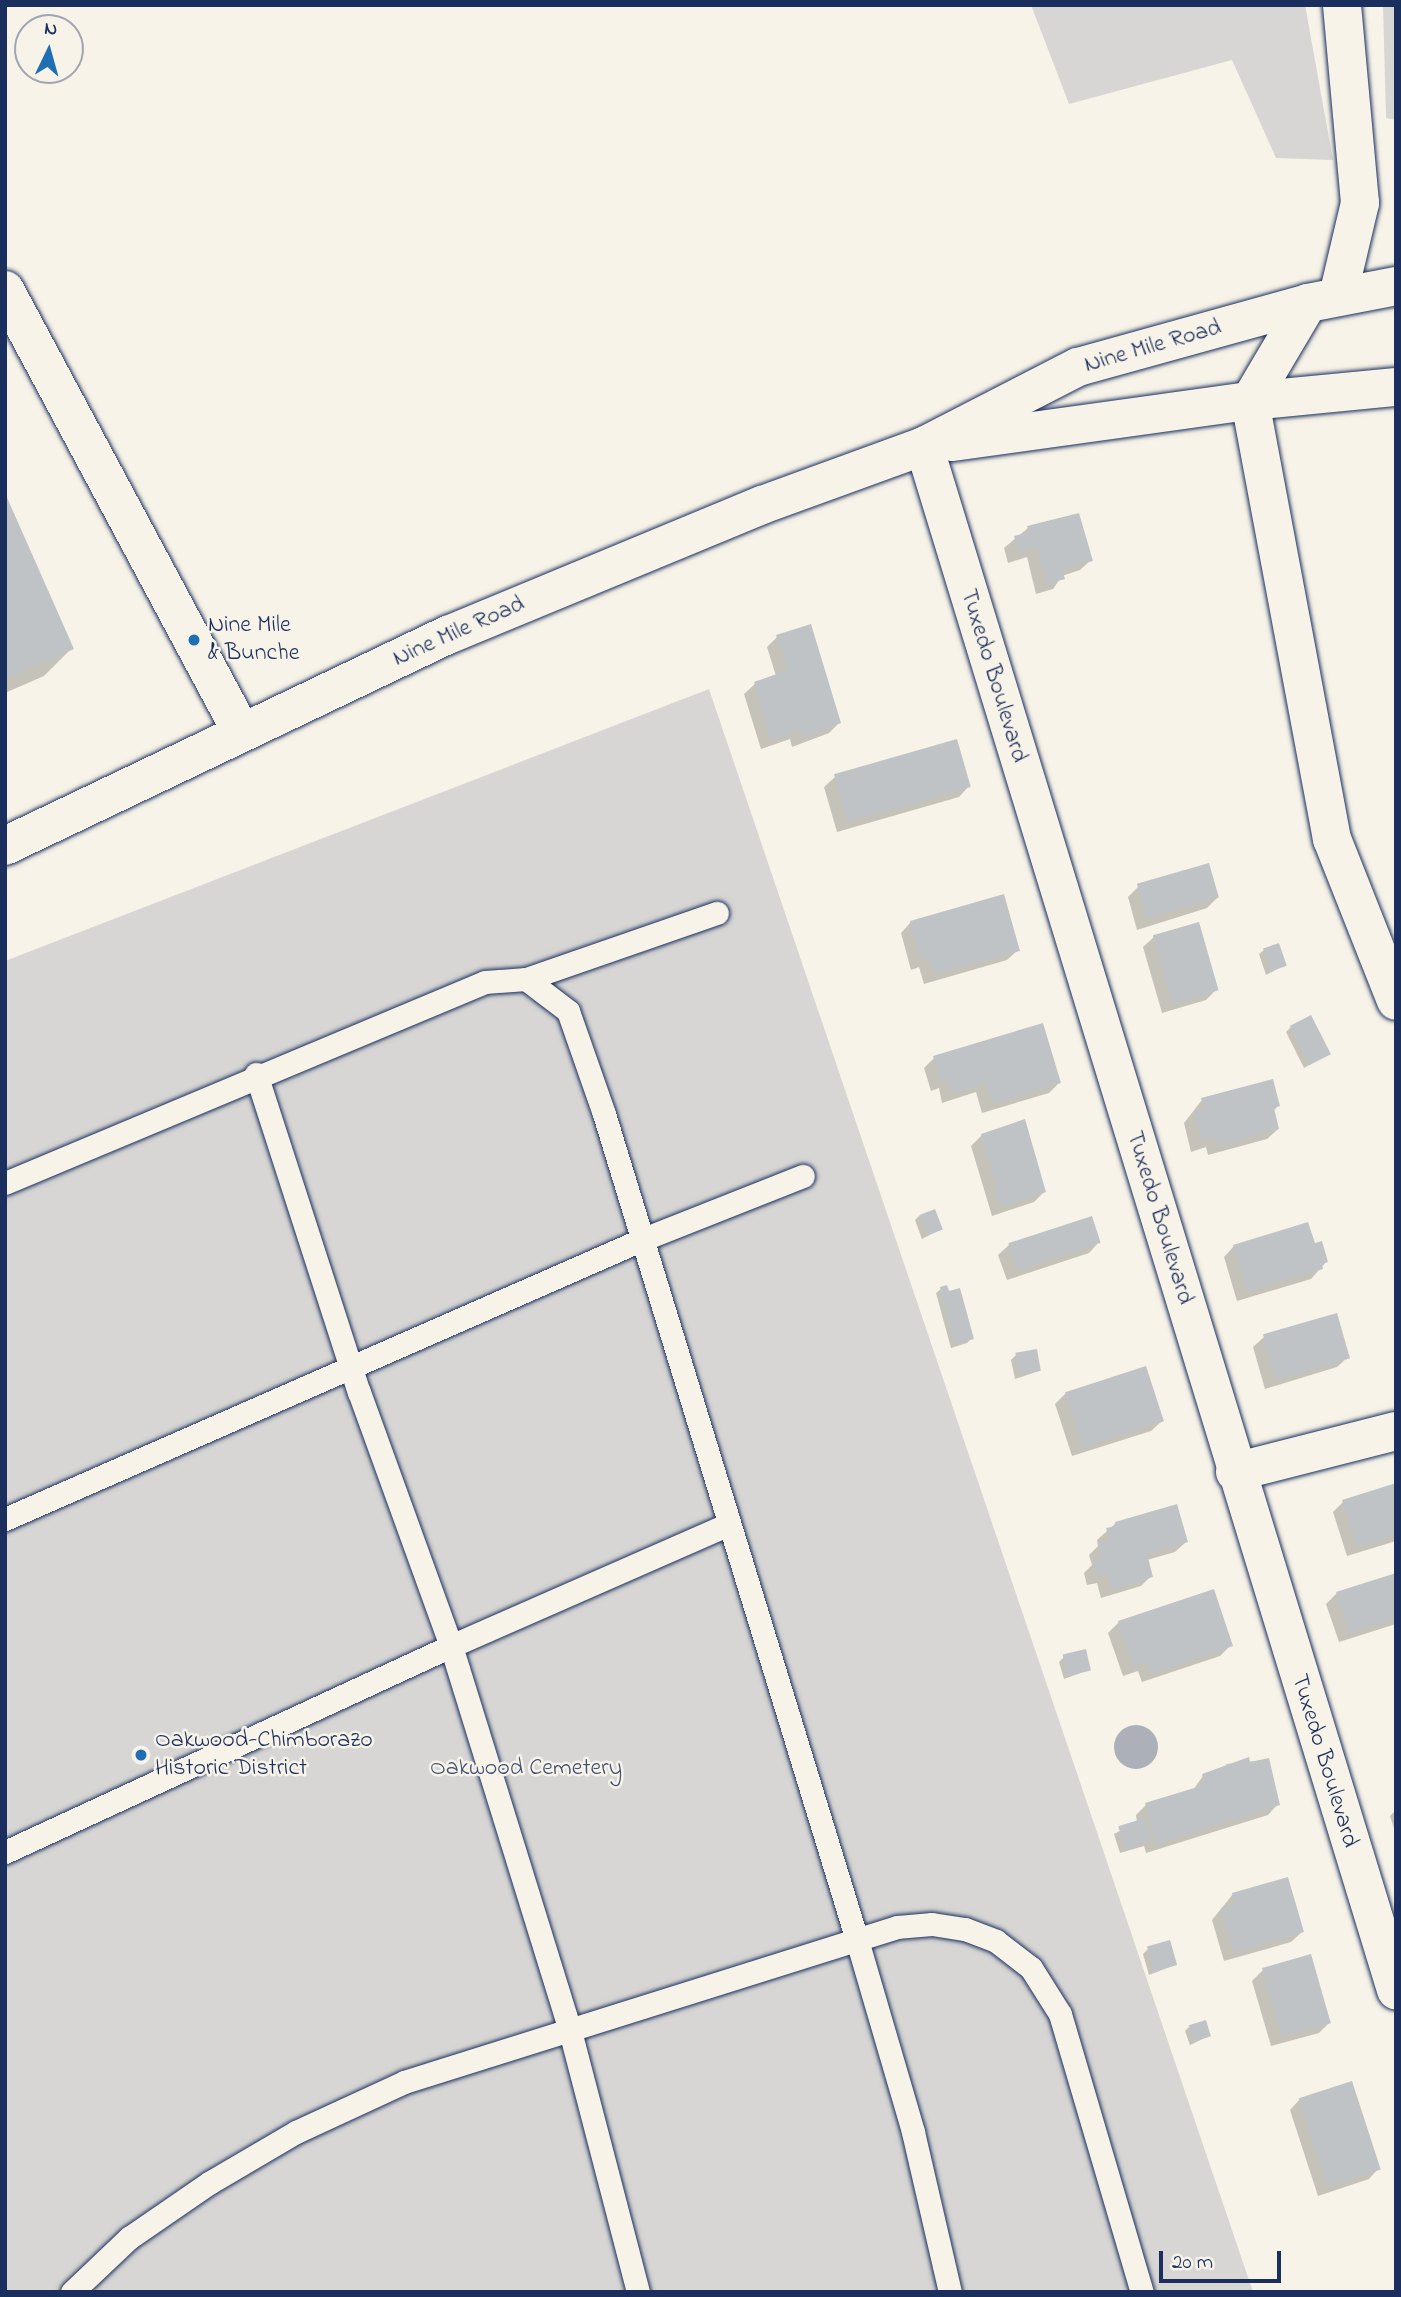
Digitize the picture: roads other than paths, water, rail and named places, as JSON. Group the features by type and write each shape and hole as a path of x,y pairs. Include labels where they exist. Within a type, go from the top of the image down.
{"main road":[{"path":"1342,5 1360,203 1323,299 1250,401 1332,839 1396,1001"},
{"name":"Nine Mile Road","path":"5,846 448,635 605,568 924,446 1078,367 1323,299 1396,286"},
{"path":"5,290 242,733"},
{"name":"Nine Mile Road","path":"924,446 1250,401 1396,387"},
{"name":"Tuxedo Boulevard","path":"924,446 1235,1472 1396,1990"},
{"path":"1235,1472 1396,1431"}],"lane":[{"path":"5,1183 256,1074 485,982 526,979 717,913"},
{"path":"526,979 568,1011 857,1940 927,2182 950,2292"},
{"path":"256,1074 353,1368 451,1646 569,2027 638,2292"},
{"path":"5,1519 641,1241 803,1176"},
{"path":"5,1852 451,1646 727,1525"},
{"path":"72,2292 129,2238 296,2132 404,2082 569,2027 897,1927 932,1924 965,1929 996,1941 1031,1968 1060,2014 1142,2292"}],"place":[{"name":"Nine Mile & Bunche","path":"194,640"},
{"name":"Oakwood-Chimborazo Historic District","path":"141,1755"}],"park label":[{"name":"Oakwood Cemetery","path":"526,1769"}]}
